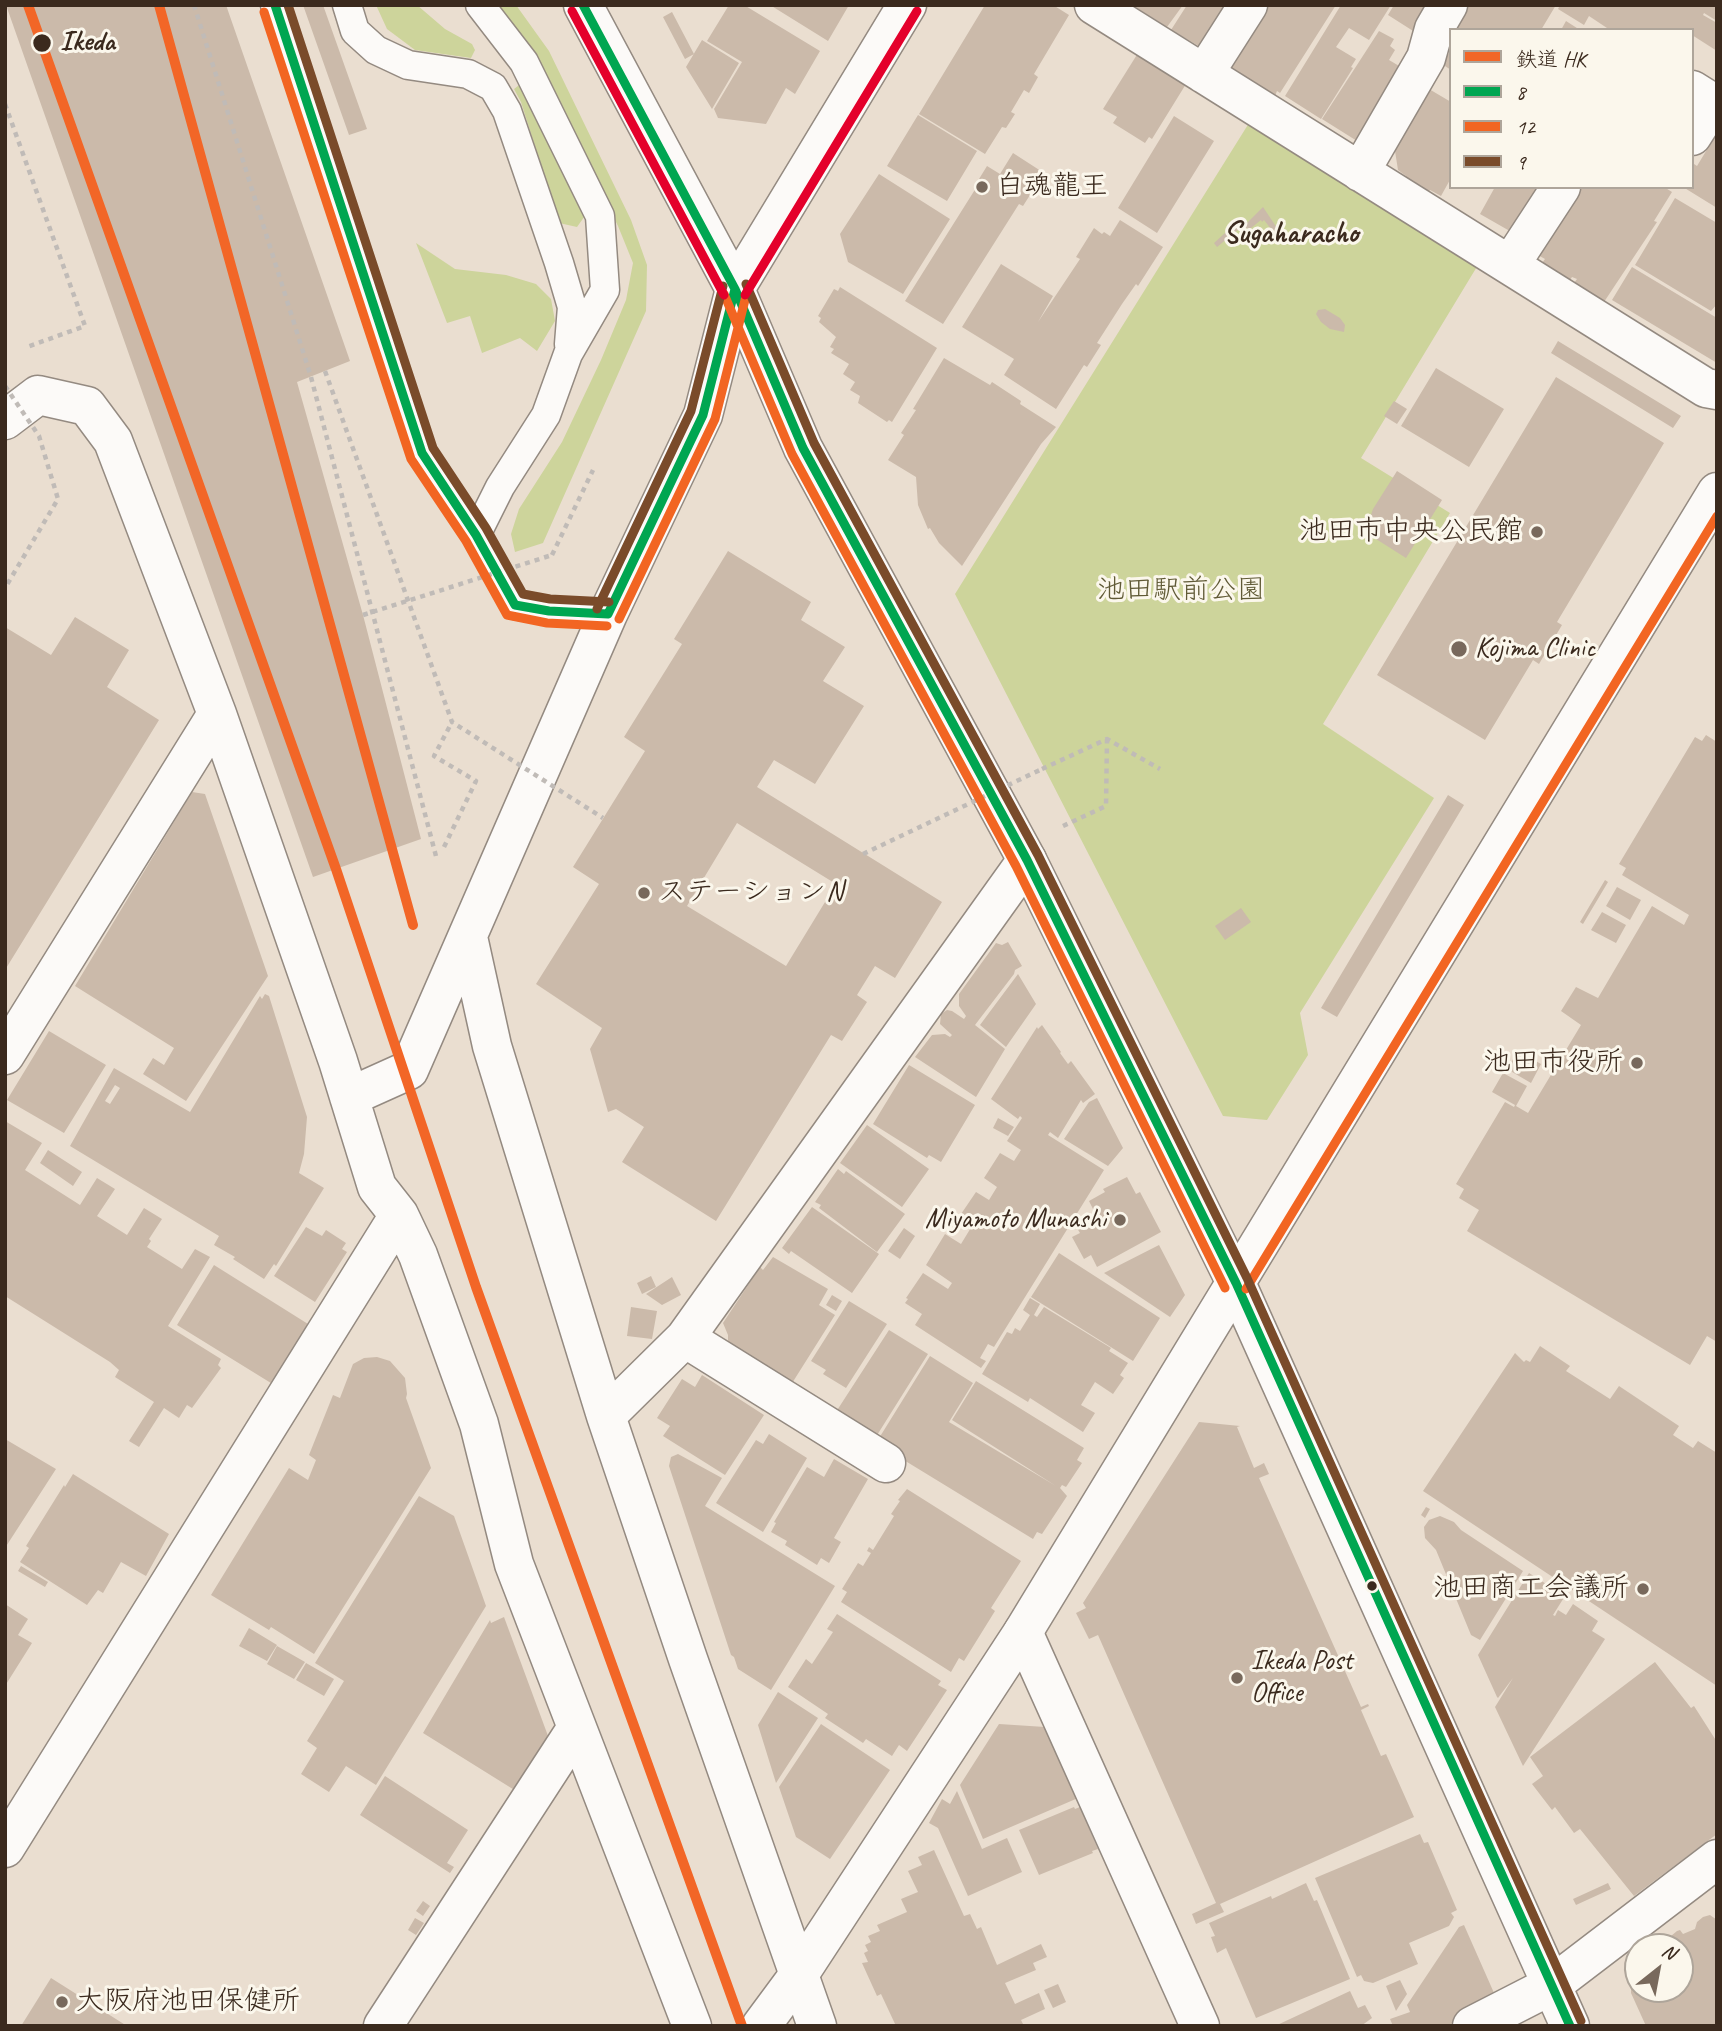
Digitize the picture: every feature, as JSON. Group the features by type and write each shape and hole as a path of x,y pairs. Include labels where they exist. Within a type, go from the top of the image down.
{"main road":[{"path":"583,5 735,289 803,448 1027,860 1236,1283 1570,2026"},
{"path":"349,1097 409,1070 608,614 703,415 735,289 907,5"},
{"path":"1094,5 1706,388 1717,390"},
{"path":"1204,74 1248,5"},
{"path":"1360,172 1426,58 1434,29 1448,5"},
{"path":"1694,91 1713,103 1694,133"},
{"path":"1510,265 1559,189"},
{"path":"5,419 38,395 87,406 113,441 217,714 349,1097 377,1187 399,1215 418,1255 479,1424 514,1564 692,2026"},
{"path":"761,2026 799,1976 1023,1632 1717,492"},
{"path":"5,1055 217,714"},
{"path":"606,1416 685,1338 1027,860"},
{"path":"468,937 492,1046 606,1416 817,2026"},
{"path":"5,1848 399,1215"},
{"path":"685,1338 886,1463"},
{"path":"1023,1632 1200,2026"},
{"path":"383,2026 576,1729"},
{"path":"1472,2026 1552,1985 1717,1859"}],"lane":[{"path":"275,5 422,453 476,535 515,606 608,614"},
{"path":"347,5 355,31 376,50 408,65 468,74 493,87 508,111 572,307 568,354"},
{"path":"476,535 500,487 546,415 568,354 605,290 600,216 524,62 480,5"}],"path":[{"path":"194,5 311,377 437,860"},
{"path":"5,104 85,326 30,345 22,352"},
{"path":"325,371 452,722 603,817"},
{"path":"5,386 39,436 58,499 5,588"},
{"path":"363,615 552,555 593,470"},
{"path":"444,847 476,781 434,756 452,722"},
{"path":"1107,739 1160,769"},
{"path":"1053,831 1106,806 1107,739"},
{"path":"863,854 1107,739"}],"green space":[{"path":"376,5 417,5 445,29 472,44 475,50 471,58 415,50 387,29"},
{"path":"495,5 516,5 549,51 631,220 647,265 646,311 543,543 515,552 511,534 519,509 562,442 601,360 626,300 633,263 618,226 538,66"},
{"path":"523,82 587,213 577,227 559,223 521,102 514,89"},
{"name":"池田駅前公園","path":"1249,123 1478,265 1361,458 1450,513 1323,724 1434,798 1300,1013 1308,1055 1267,1120 1223,1116 955,594"},
{"path":"416,243 455,269 506,275 536,284 551,299 555,321 537,351 520,338 482,353 470,316 447,323"}],"building":[{"path":"6,5 226,5 350,361 297,382 363,615 421,839 313,877"},
{"path":"303,5 323,5 367,129 349,135"},
{"path":"729,5 744,5 820,51 795,94 786,88 766,124 718,118 714,109 742,62 707,41"},
{"path":"770,5 849,5 828,41"},
{"path":"985,5 1053,5 1069,15 1034,74 1038,77 1029,93 1024,90 1011,112 1015,114 1006,128 1002,127 985,154 919,114"},
{"path":"1132,5 1183,5 1167,27"},
{"path":"1187,5 1243,5 1211,53 1171,30"},
{"path":"1265,5 1336,5 1280,93 1277,91 1275,96 1227,66"},
{"path":"1341,5 1391,5 1369,40 1349,28 1336,47 1356,59 1321,119 1285,96"},
{"path":"1394,5 1438,5 1421,36 1388,15"},
{"path":"1457,5 1556,5 1542,28 1454,28"},
{"path":"1560,5 1717,5 1717,21 1704,13 1703,15 1717,23 1717,51 1694,36 1694,28 1607,28 1589,16 1584,25 1558,9"},
{"path":"672,12 694,54 685,59 663,17"},
{"path":"1566,21 1577,28 1562,28"},
{"path":"1379,31 1394,39 1390,46 1395,50 1389,60 1411,73 1365,146 1322,119"},
{"path":"702,40 739,63 712,109 686,67"},
{"path":"1138,53 1186,84 1152,139 1149,137 1145,143 1113,123 1117,117 1103,109"},
{"path":"1449,53 1449,69 1442,64"},
{"path":"1429,89 1449,101 1449,182 1441,196 1430,190 1427,195 1404,181 1406,176 1398,170 1395,151"},
{"path":"918,115 977,151 947,201 887,166"},
{"path":"1174,116 1214,141 1157,233 1118,208"},
{"path":"1717,133 1717,208 1686,189 1694,189 1694,164 1697,166"},
{"path":"1013,153 1044,173 1023,206 1019,204 943,324 905,301 981,180 979,179 987,166 1000,174"},
{"path":"879,174 950,219 903,294 848,262 840,234"},
{"path":"1494,189 1542,189 1515,234 1480,214"},
{"path":"1576,189 1667,189 1672,192 1654,221 1657,222 1604,302 1574,283 1577,279 1572,277 1570,280 1542,263 1545,259 1536,254"},
{"path":"1675,198 1717,223 1717,304 1711,311 1635,265"},
{"path":"1263,207 1279,231 1275,234 1264,220 1261,220 1251,228 1239,229 1217,247 1214,243 1235,224 1247,223"},
{"path":"1120,220 1163,247 1138,286 1136,284 1122,304 1097,343 1101,345 1087,367 1084,365 1056,409 1004,375 1014,359 962,327 1001,264 1053,296 1038,322 1080,259 1076,257 1094,228 1110,236"},
{"path":"1632,267 1717,318 1717,363 1612,300"},
{"path":"840,287 937,348 892,422 887,422 858,403 860,396 850,390 855,382 843,374 849,364 831,353 834,349 830,347 836,337 819,322 821,318 818,316 834,289 838,291"},
{"path":"1325,309 1340,318 1345,325 1344,332 1330,329 1321,322 1316,314 1318,310"},
{"path":"1558,341 1681,416 1673,428 1551,353"},
{"path":"944,358 990,385 992,382 1056,427 1041,444 962,566 939,543 930,528 928,529 918,505 916,477 888,460 904,435 901,433 916,410 913,409"},
{"path":"1436,368 1504,409 1469,467 1401,426"},
{"name":"池田市中央公民館","path":"1556,377 1664,443 1557,622 1562,625 1539,664 1533,660 1485,740 1377,675"},
{"path":"1394,401 1407,409 1397,424 1384,416"},
{"path":"1397,471 1442,500 1406,558 1365,532 1373,509"},
{"name":"ステーションN","path":"728,551 811,602 801,620 845,647 823,681 864,706 815,784 774,760 757,787 942,902 895,978 875,966 857,995 867,1002 842,1041 831,1035 716,1221 622,1162 644,1127 616,1109 608,1112 590,1049 602,1028 536,984 599,884 573,867 645,751 624,737 682,644 674,639","holes":["737,823 836,884 786,966 687,906"]},
{"path":"75,617 129,650 107,687 159,720 5,970 5,627 51,655"},
{"name":"池田市役所","path":"1706,735 1717,742 1717,1342 1707,1336 1690,1365 1467,1231 1479,1210 1459,1198 1464,1189 1456,1184 1505,1102 1514,1107 1515,1105 1492,1092 1503,1073 1527,1086 1516,1106 1528,1113 1581,1025 1561,1011 1576,987 1598,998 1652,906 1684,925 1689,915 1622,875 1626,868 1619,864 1695,737 1702,741"},
{"path":"192,792 205,794 268,976 186,1101 143,1074 153,1058 164,1065 174,1048 75,986"},
{"path":"1448,795 1464,805 1337,1017 1321,1008"},
{"path":"1605,880 1608,882 1583,924 1580,922"},
{"path":"1617,887 1641,900 1630,920 1606,906"},
{"path":"1241,908 1251,922 1225,940 1215,926"},
{"path":"1602,912 1626,925 1616,943 1591,930"},
{"path":"1008,942 1022,966 1015,970 975,1025 1005,1049 976,1097 915,1057 932,1035 952,1035 940,1024 941,1014 947,1010 952,1011 964,1019 966,1016 959,1006 959,994 996,943 1002,945"},
{"path":"1018,974 1036,1004 1006,1047 980,1025"},
{"path":"265,994 269,996 307,1117 304,1154 299,1173 324,1188 276,1266 274,1264 264,1279 214,1245 219,1236 70,1146 114,1068 190,1112 260,996 262,999","holes":["115,1085 120,1088 110,1104 105,1101"]},
{"path":"1042,1025 1068,1064 1071,1061 1095,1094 1083,1103 1081,1100 1058,1138 1050,1132 1048,1135 1104,1170 994,1347 988,1344 980,1358 986,1361 981,1368 915,1325 922,1314 905,1303 923,1273 948,1289 952,1283 926,1265 945,1234 961,1244 972,1226 959,1217 976,1192 989,1200 997,1187 984,1178 1000,1153 1014,1161 1021,1150 1007,1141 1022,1118 1020,1116 1018,1119 991,1099 1037,1027 1038,1029"},
{"path":"49,1031 106,1065 64,1133 7,1100"},
{"path":"1518,1051 1541,1064 1531,1083 1507,1069"},
{"path":"909,1065 975,1105 941,1162 929,1155 927,1158 873,1124"},
{"path":"1097,1098 1123,1148 1108,1166 1064,1139 1089,1102"},
{"path":"998,1118 1014,1127 1008,1136 993,1128"},
{"path":"5,1121 42,1143 25,1170 80,1205 97,1178 115,1189 97,1216 127,1235 144,1208 162,1219 147,1247 182,1269 195,1249 210,1257 168,1326 221,1359 218,1365 221,1368 192,1408 187,1405 179,1418 164,1408 139,1447 129,1441 154,1402 115,1377 119,1370 110,1362 5,1296"},
{"path":"867,1125 929,1169 902,1207 840,1163"},
{"path":"48,1150 82,1172 73,1186 40,1163"},
{"path":"838,1169 844,1174 846,1171 905,1214 877,1252 819,1208 821,1205 815,1202"},
{"name":"Miyamoto Munashi","path":"1127,1177 1136,1194 1140,1192 1161,1232 1097,1267 1091,1255 1084,1259 1072,1237 1080,1233 1075,1225 1096,1215 1089,1201 1105,1192 1103,1189"},
{"path":"812,1207 879,1254 852,1293 791,1251 789,1254 782,1248"},
{"path":"306,1227 322,1236 326,1230 346,1243 342,1249 347,1252 315,1302 274,1276"},
{"path":"904,1228 915,1236 900,1259 888,1251"},
{"path":"1159,1245 1185,1295 1170,1317 1104,1273"},
{"path":"1059,1253 1160,1318 1133,1361 1031,1297"},
{"path":"773,1257 828,1289 819,1305 835,1315 789,1388 728,1347 728,1335 723,1323 760,1267 763,1270"},
{"path":"214,1265 316,1329 279,1388 177,1325"},
{"path":"651,1276 656,1287 642,1294 637,1283"},
{"path":"672,1277 681,1295 662,1305 646,1294"},
{"path":"832,1295 842,1301 836,1311 826,1305"},
{"path":"1030,1298 1040,1304 1034,1315 1037,1317 1044,1307 1111,1348 1109,1351 1128,1363 1120,1375 1124,1378 1113,1394 1095,1382 1081,1405 1095,1413 1083,1432 1030,1398 1028,1402 982,1374 1007,1332 1012,1334 1015,1328 1020,1331 1030,1315 1023,1310"},
{"path":"849,1301 887,1324 846,1388 823,1374 826,1370 811,1361"},
{"path":"631,1307 657,1311 652,1339 627,1336"},
{"path":"889,1330 928,1354 874,1440 834,1415"},
{"name":"池田商工会議所","path":"1540,1346 1570,1366 1566,1371 1610,1399 1619,1386 1679,1426 1673,1435 1693,1448 1698,1441 1717,1453 1717,1686 1423,1491 1515,1353 1524,1362 1530,1362"},
{"path":"930,1356 973,1383 949,1422 1056,1486 952,1420 976,1381 1084,1448 1077,1460 1082,1463 1066,1487 1062,1485 1060,1488 1067,1496 1042,1534 1037,1532 1033,1539 876,1443"},
{"path":"377,1357 390,1361 405,1378 406,1398 431,1468 314,1654 211,1595 289,1468 308,1480 316,1460 309,1455 333,1395 340,1398 353,1364 364,1358"},
{"path":"702,1375 764,1415 725,1475 663,1436 670,1426 657,1418 682,1379 695,1387"},
{"path":"1199,1422 1240,1426 1237,1427 1254,1468 1264,1463 1269,1474 1259,1478 1361,1707 1368,1704 1369,1706 1361,1710 1381,1756 1386,1754 1414,1817 1220,1904 1224,1912 1196,1924 1192,1914 1216,1903 1098,1635 1089,1639 1076,1613 1086,1608 1083,1603"},
{"path":"769,1434 807,1458 763,1532 716,1503 756,1440 763,1444"},
{"path":"5,1439 56,1469 5,1548"},
{"path":"678,1454 722,1478 705,1506 835,1586 771,1690 738,1669 731,1655 669,1466 671,1457"},
{"path":"834,1459 868,1479 834,1538 841,1542 829,1563 821,1558 817,1565 785,1545 787,1541 771,1532 776,1523 774,1522 807,1467 824,1477"},
{"path":"73,1474 169,1534 146,1576 121,1562 103,1593 98,1590 87,1605 20,1562 29,1548 26,1546"},
{"path":"907,1489 1021,1561 991,1608 995,1611 964,1661 959,1658 951,1672 841,1602 847,1592 842,1589 858,1563 863,1566 871,1553 867,1551 869,1547 873,1550 894,1516 891,1514 900,1501 898,1500"},
{"path":"419,1496 454,1516 486,1606 376,1785 346,1766 329,1792 301,1774 317,1748 307,1741 344,1681 315,1663"},
{"path":"1426,1507 1430,1509 1425,1518 1421,1515"},
{"path":"1440,1516 1454,1522 1461,1530 1523,1571 1480,1640 1471,1635 1436,1550 1425,1538 1424,1527 1429,1520"},
{"path":"21,1566 48,1582 45,1587 18,1571"},
{"path":"1529,1573 1565,1596 1553,1615 1555,1616 1558,1610 1566,1615 1573,1604 1598,1621 1592,1631 1605,1639 1523,1766 1495,1707 1513,1678 1498,1698 1478,1655"},
{"path":"5,1604 28,1619 18,1635 32,1643 5,1686"},
{"path":"837,1614 941,1681 938,1685 947,1690 907,1751 899,1745 892,1756 866,1739 863,1743 825,1718 828,1714 788,1687 806,1659 812,1664 833,1632 827,1629"},
{"path":"504,1617 551,1744 524,1796 423,1733 490,1620 491,1623"},
{"path":"249,1628 277,1645 267,1661 239,1646"},
{"path":"277,1646 305,1662 294,1679 267,1664"},
{"path":"1655,1662 1691,1708 1694,1706 1717,1742 1717,1834 1634,1896 1580,1829 1574,1833 1555,1807 1552,1810 1532,1784 1543,1776 1530,1757"},
{"path":"306,1663 334,1679 324,1696 296,1680"},
{"path":"778,1692 818,1718 776,1783 758,1725"},
{"path":"821,1724 890,1770 830,1859 796,1837 779,1787"},
{"path":"999,1724 1045,1727 1078,1798 983,1839 960,1785"},
{"path":"385,1776 468,1830 447,1863 454,1867 450,1873 360,1815"},
{"path":"957,1791 982,1849 1007,1838 1022,1872 968,1896 938,1828 929,1823 942,1799 950,1804"},
{"path":"1074,1807 1080,1807 1098,1849 1039,1875 1019,1830"},
{"path":"1420,1834 1424,1843 1428,1842 1457,1910 1451,1913 1454,1917 1449,1926 1409,1943 1418,1964 1373,1983 1364,1981 1361,1975 1357,1977 1315,1878"},
{"path":"934,1850 964,1916 970,1914 977,1929 981,1927 997,1965 1041,1944 1047,1957 1033,1963 1036,1970 1005,1983 1015,2004 1039,1993 1045,2009 1021,2020 1024,2026 896,2026 881,1994 877,1996 862,1963 868,1962 864,1953 868,1951 865,1945 871,1942 868,1936 880,1931 877,1925 907,1912 901,1899 918,1892 908,1871 922,1865 918,1857"},
{"path":"1306,1883 1314,1901 1317,1900 1350,1979 1256,2018 1226,1948 1217,1953 1211,1937 1215,1936 1209,1923"},
{"path":"1608,1883 1611,1889 1576,1905 1573,1899"},
{"path":"423,1901 430,1906 423,1916 416,1911"},
{"path":"1710,1915 1717,1920 1717,2026 1646,2026 1636,2003 1694,2003 1694,1933 1685,1933 1695,1929 1697,1922"},
{"path":"415,1918 424,1923 416,1935 408,1930"},
{"path":"1464,1925 1498,2002 1446,2026 1393,2026 1390,2019 1410,2012 1407,2005 1459,1927"},
{"name":"大阪府池田保健所","path":"51,1978 127,2026 21,2026"},
{"path":"1400,1980 1407,1994 1396,2011 1386,1986"},
{"path":"1058,1984 1066,2002 1053,2008 1044,1990"},
{"path":"1350,1991 1358,2008 1365,2005 1372,2018 1361,2026 1275,2026"}],"rail line":[{"name":"HK","path":"28,5 336,869 476,1287 742,2026"},
{"name":"HK","path":"159,5 413,925"}],"transit line":[{"name":"8","path":"275,5 422,453 476,535 515,605 549,611 608,614"},
{"name":"9","path":"288,5 433,448 486,528 523,594 550,599 609,602"},
{"name":"8","path":"583,5 735,289 803,448 1027,860 1236,1283 1570,2026"},
{"path":"572,11 724,295"},
{"path":"745,295 917,11"},
{"name":"12","path":"264,12 411,459 466,541 507,615 547,623 607,626"},
{"name":"9","path":"746,284 814,443 1038,855 1247,1278 1581,2021"},
{"name":"9","path":"597,609 691,411 723,286"},
{"name":"8","path":"608,614 703,415 735,289"},
{"name":"12","path":"619,619 715,419 747,292"},
{"name":"12","path":"724,294 792,454 1016,866 1225,1288"},
{"name":"12","path":"1246,1289 1717,516"}],"place":[{"name":"Ikeda","path":"42,43"},
{"name":"白魂龍王","path":"982,187"},
{"name":"池田市中央公民館","path":"1537,532"},
{"name":"Kojima Clinic","path":"1459,649"},
{"name":"ステーションN","path":"644,893"},
{"name":"池田市役所","path":"1637,1063"},
{"name":"Miyamoto Munashi","path":"1120,1220"},
{"name":"池田商工会議所","path":"1643,1589"},
{"name":"Ikeda Post Office","path":"1237,1678"},
{"name":"大阪府池田保健所","path":"62,2002"}],"district":[{"name":"Sugaharacho","path":"1291,234"}]}
